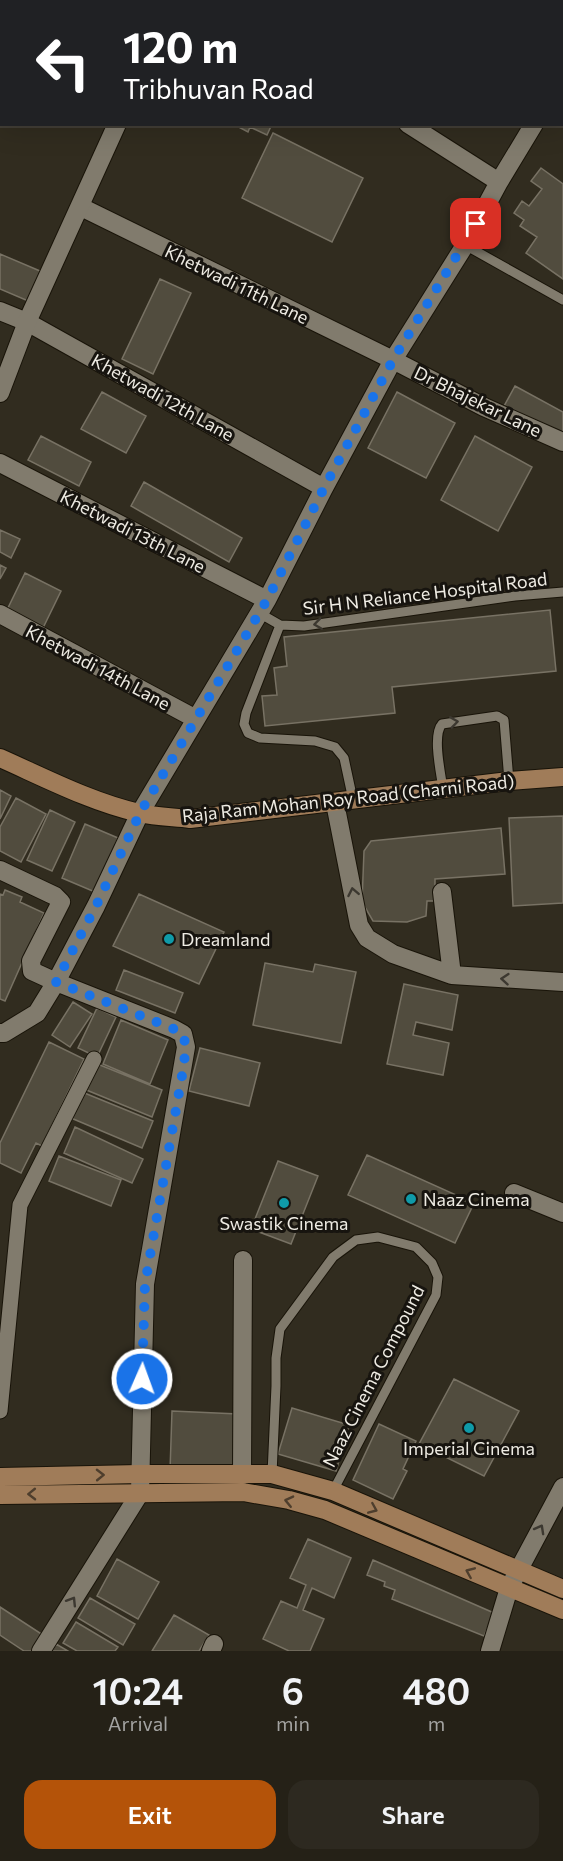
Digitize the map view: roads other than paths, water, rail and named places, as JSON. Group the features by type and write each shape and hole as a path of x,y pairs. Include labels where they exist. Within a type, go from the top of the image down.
{"main road":[{"name":"Raja Ram Mohan Roy Road (Charni Road)","path":"0,758 72,790 140,813 190,819 509,781 563,777"},
{"path":"0,1495 139,1474 272,1474 333,1491 563,1589"},
{"path":"0,1477 140,1493 243,1492 289,1500 325,1510 563,1610"}],"street":[{"path":"0,393 27,322 116,126"},
{"path":"411,126 499,182"},
{"path":"0,1033 4,1033 37,1013 56,982 96,906 140,813 262,607 393,360 465,245 533,126"},
{"name":"Khetwadi 11th Lane","path":"81,207 393,360"},
{"name":"Khetwadi 12th Lane","path":"0,311 27,322 324,488"},
{"name":"Dr Bhajekar Lane","path":"393,360 484,406 563,442"},
{"name":"Khetwadi 13th Lane","path":"0,463 262,607"},
{"name":"Khetwadi 14th Lane","path":"0,615 196,719"},
{"path":"335,803 359,925 367,938 393,954 452,975 563,982"},
{"path":"0,870 59,898 59,906 31,961 32,971 174,1029 183,1034 186,1047 145,1284 140,1493 41,1651"},
{"path":"442,892 452,975"},
{"path":"1,1406 20,1205 94,1059"},
{"path":"514,1193 563,1213"},
{"path":"242,1474 243,1260"},
{"path":"490,1651 509,1588 517,1570 563,1487"}],"lane":[{"path":"465,245 563,300"},
{"name":"Sir H N Reliance Hospital Road","path":"262,607 280,625 304,626 515,596 563,592"},
{"path":"280,625 246,713 244,724 248,733 260,738 315,741 335,747 344,758 353,800"},
{"path":"443,789 437,732 442,724 497,716 504,720 509,781"},
{"name":"Naaz Cinema Compound","path":"272,1474 276,1358 280,1329 333,1257 356,1240 378,1237 416,1247 432,1263 438,1277 436,1295 333,1491"}],"place":[{"name":"Dreamland","path":"169,939"},
{"name":"Naaz Cinema","path":"411,1199"},
{"name":"Swastik Cinema","path":"284,1203"},
{"name":"Imperial Cinema","path":"469,1428"}]}
